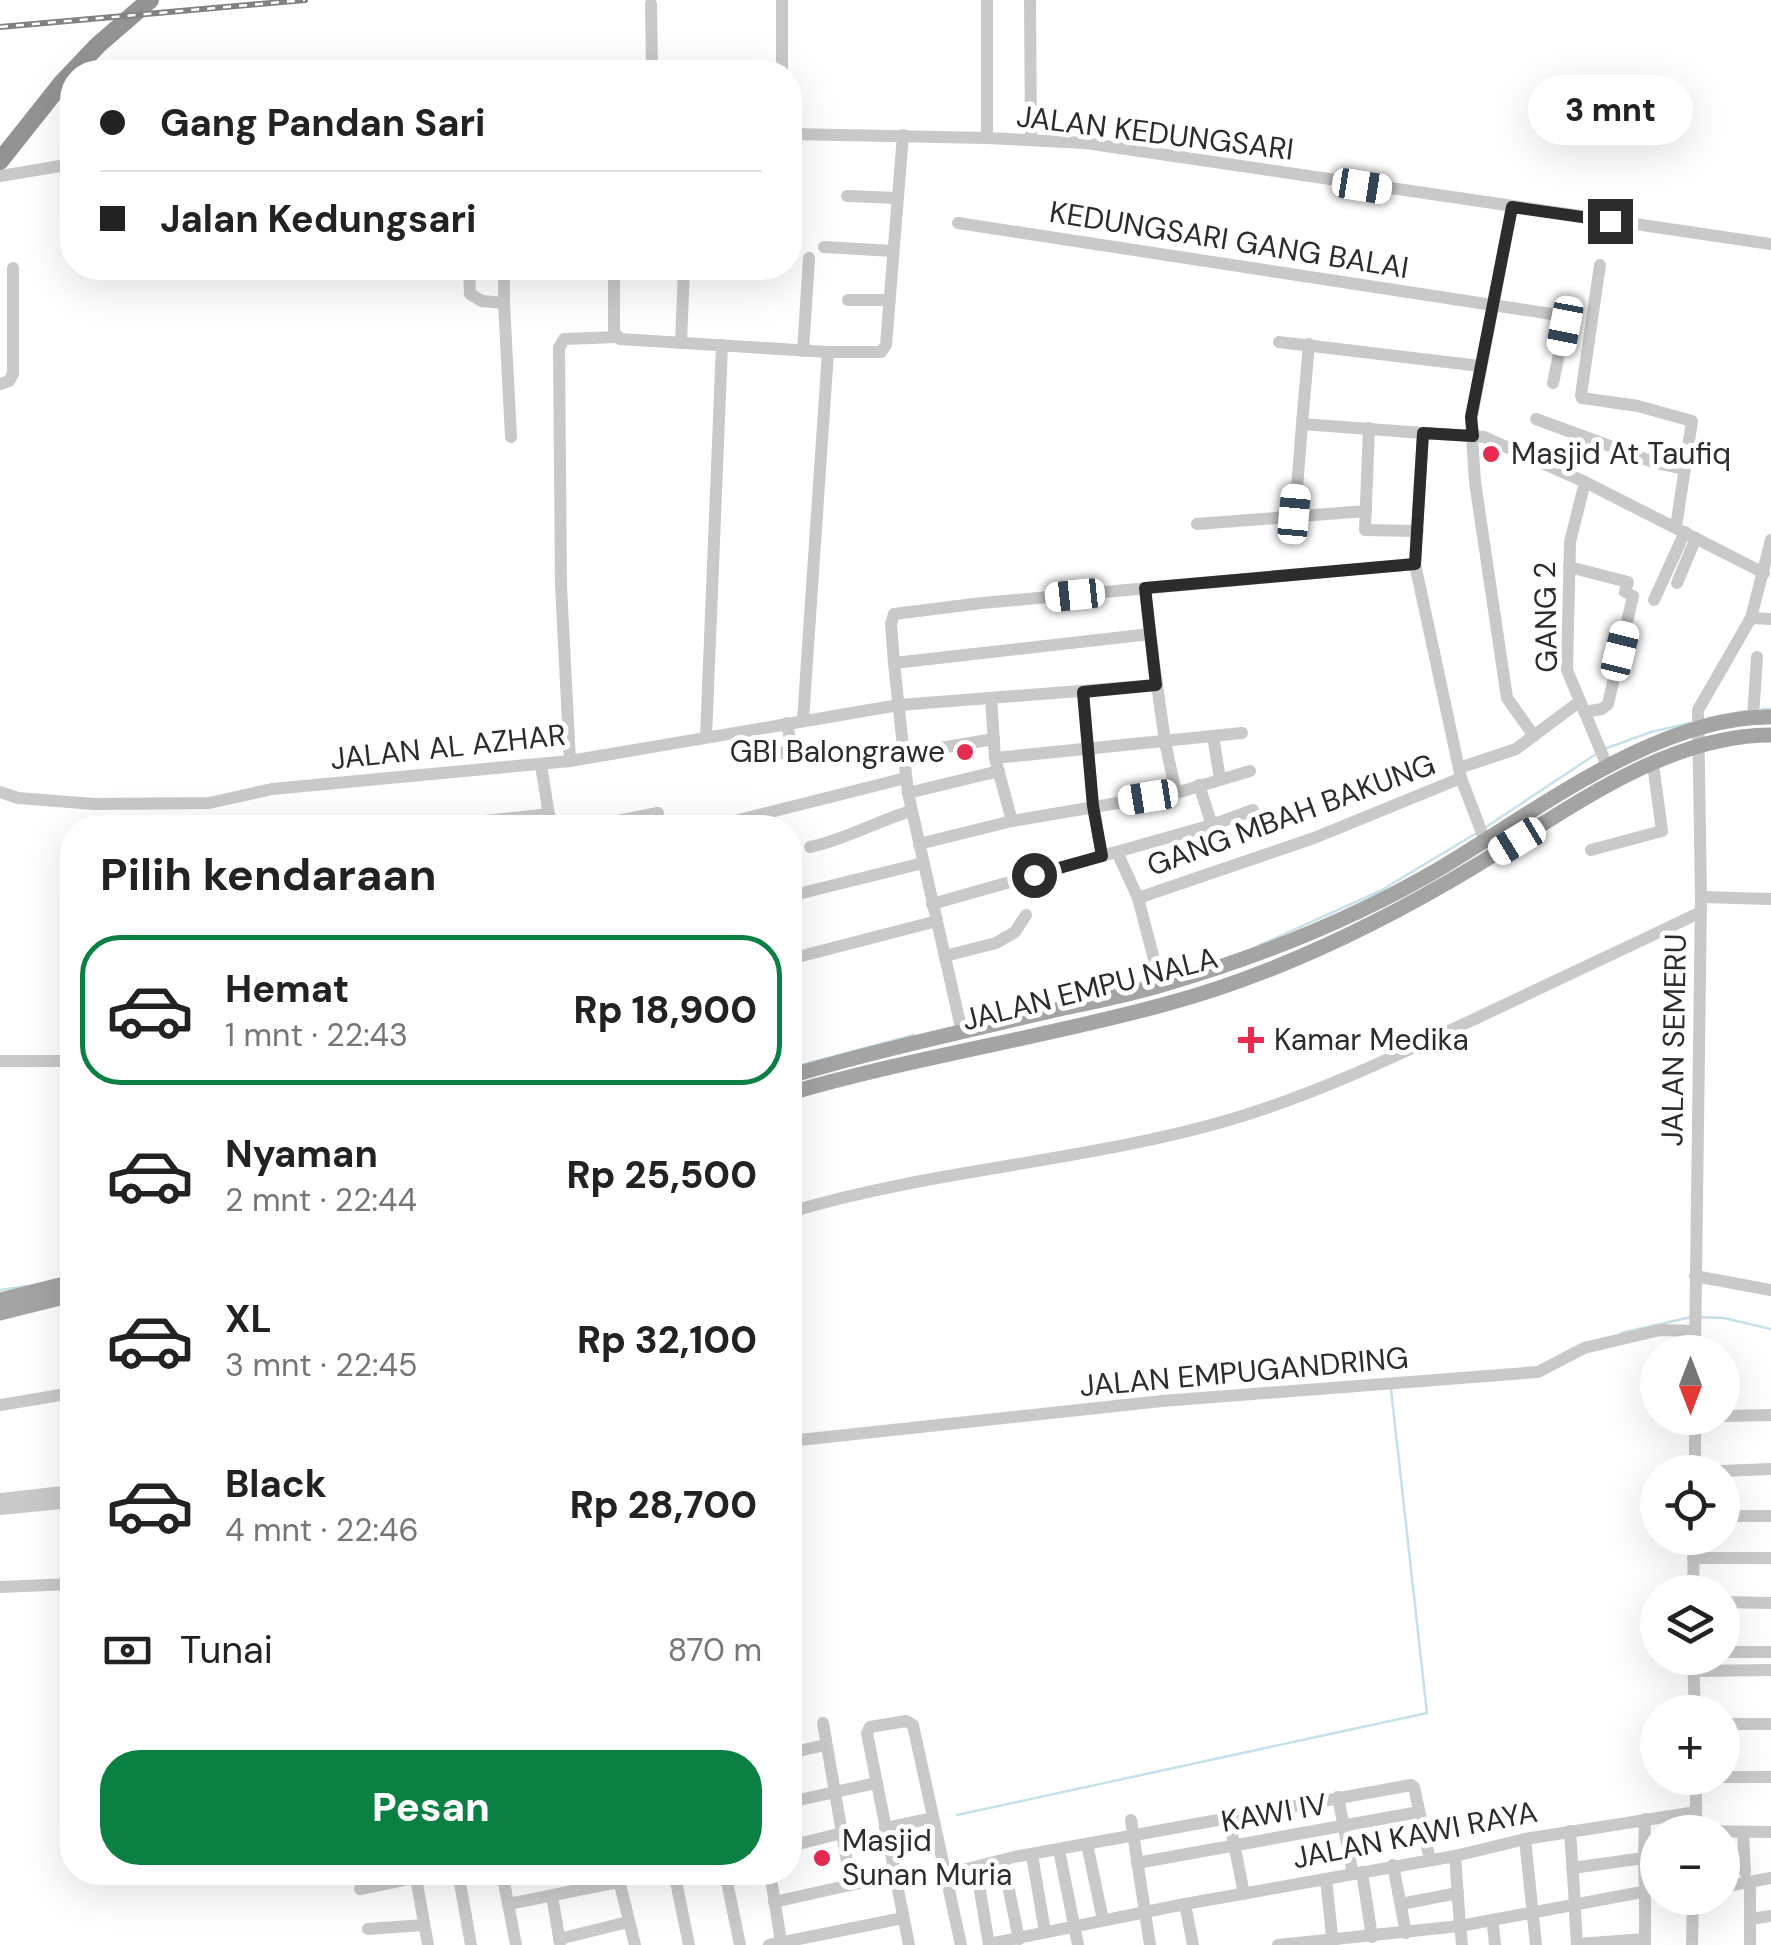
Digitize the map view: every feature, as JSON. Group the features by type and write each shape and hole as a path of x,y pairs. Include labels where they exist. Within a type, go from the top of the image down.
{"highway":[{"path":"84,60 150,0"},
{"path":"0,161 60,85"}],"main road":[{"name":"JALAN EMPU NALA","path":"802,1073 960,1027 1238,962 1445,875 1481,834 1604,756 1699,729 1771,717"},
{"name":"JALAN EMPU NALA","path":"802,1090 966,1048 1168,1004 1245,978 1355,931 1445,875 1654,764 1699,729 1771,735"},
{"path":"0,1300 60,1285"},
{"path":"0,1313 60,1298"}],"street":[{"path":"782,0 782,60"},
{"path":"986,138 987,0"},
{"path":"1030,0 1031,139"},
{"path":"650,4 652,60"},
{"name":"JALAN KEDUNGSARI","path":"802,134 1031,139 1113,147 1771,244"},
{"path":"570,761 561,586 559,348 564,340 573,338 617,337 804,351 884,351 902,136"},
{"path":"0,176 60,166"},
{"path":"847,196 898,198"},
{"path":"1512,207 1471,417 1475,482 1507,698 1534,736"},
{"name":"KEDUNGSARI GANG BALAI","path":"958,223 1558,315 1564,318 1554,383"},
{"path":"824,246 893,250"},
{"path":"804,351 809,258"},
{"path":"1600,265 1580,395 1692,421 1684,470 1685,533 1677,584"},
{"path":"0,384 13,374 6,337 13,268"},
{"path":"469,280 470,294 482,302 504,303"},
{"path":"504,280 511,437"},
{"path":"614,280 617,337"},
{"path":"682,343 684,280"},
{"path":"848,300 889,300"},
{"path":"1279,342 1480,366"},
{"path":"1294,514 1309,344"},
{"path":"706,737 722,345"},
{"path":"803,720 828,352"},
{"path":"1536,419 1684,470"},
{"path":"1302,424 1484,437 1584,482 1764,573"},
{"path":"1370,428 1365,530 1418,532"},
{"path":"1423,433 1415,564 1460,773 1481,834"},
{"name":"GANG 2","path":"1584,482 1571,530 1568,670 1604,756"},
{"path":"1197,524 1366,511"},
{"path":"1654,600 1685,533"},
{"path":"1699,729 1705,694 1751,618 1771,540"},
{"path":"960,1027 907,785 891,624 894,614 1415,564"},
{"name":"GANG MBAH BAKUNG","path":"1138,898 1314,838 1510,752 1581,707 1602,709 1608,704 1633,596 1625,592 1628,582 1569,567"},
{"path":"1145,588 1156,685 1176,793"},
{"path":"1751,618 1771,618"},
{"path":"894,662 1150,634"},
{"path":"1753,717 1758,658"},
{"name":"JALAN AL AZHAR","path":"0,792 18,798 94,804 208,804 272,788 570,761 899,705 1156,685"},
{"path":"1083,692 1093,806 1102,856"},
{"path":"991,698 997,764 1012,820"},
{"path":"771,756 792,750 787,722"},
{"name":"JALAN SEMERU","path":"1695,1335 1702,897 1699,729"},
{"path":"767,815 997,764 1242,733"},
{"path":"1213,736 1220,779"},
{"path":"904,754 994,740"},
{"path":"1591,850 1662,831 1654,764"},
{"path":"541,765 549,815"},
{"path":"919,844 1012,820 1176,793 1250,771"},
{"path":"1199,785 1212,826"},
{"path":"810,847 912,810"},
{"path":"932,904 1212,826 1253,810"},
{"path":"648,815 658,813"},
{"path":"1117,852 1138,898 1159,981"},
{"path":"802,893 923,863"},
{"path":"1702,897 1771,899"},
{"path":"802,1209 876,1189 1117,1146 1224,1122 1270,1107 1369,1069 1701,912"},
{"path":"945,956 996,943 1014,932 1026,915"},
{"path":"802,956 937,921"},
{"path":"0,1061 60,1061"},
{"path":"1696,1276 1771,1290"},
{"name":"JALAN EMPUGANDRING","path":"802,1440 1162,1401 1538,1372 1584,1348 1695,1325"},
{"path":"0,1406 60,1395"},
{"path":"1740,1415 1771,1414"},
{"path":"1740,1470 1771,1469"},
{"path":"5,1504 60,1493"},
{"path":"5,1504 60,1502"},
{"path":"1740,1516 1771,1516"},
{"path":"1692,1575 1693,1555"},
{"path":"1693,1558 1771,1558"},
{"path":"0,1587 60,1584"},
{"path":"1740,1602 1771,1603"},
{"path":"1740,1652 1771,1652"},
{"path":"1740,1667 1771,1670"},
{"path":"909,1945 868,1728 906,1721 912,1722 961,1945"},
{"path":"823,1723 851,1884"},
{"path":"1740,1724 1771,1724"},
{"path":"802,1750 826,1745"},
{"path":"1740,1778 1771,1778"},
{"path":"802,1799 876,1783"},
{"path":"943,1875 1088,1844 1414,1785 1430,1860"},
{"path":"1696,1795 1696,1812"},
{"path":"1338,1798 1372,1942"},
{"name":"KAWI IV","path":"1138,1863 1419,1812"},
{"name":"JALAN KAWI RAYA","path":"1676,1815 1696,1812"},
{"path":"885,1828 932,1818"},
{"path":"1229,1818 1244,1894"},
{"path":"1131,1820 1150,1945"},
{"name":"JALAN KAWI RAYA","path":"989,1945 1185,1904 1455,1856 1524,1839 1640,1821"},
{"path":"1570,1831 1577,1944 1645,1942 1648,1915"},
{"path":"1750,1945 1743,1832 1771,1832"},
{"path":"802,1843 842,1833"},
{"path":"1524,1839 1536,1945"},
{"path":"1088,1844 1104,1920"},
{"path":"1059,1850 1078,1945"},
{"path":"1032,1855 1045,1932"},
{"path":"1455,1856 1461,1935"},
{"path":"1572,1868 1640,1859"},
{"path":"1002,1861 1019,1939"},
{"path":"1393,1866 1406,1934"},
{"path":"976,1867 989,1945"},
{"path":"774,1902 894,1875"},
{"path":"1740,1880 1771,1878"},
{"path":"1326,1879 1333,1942"},
{"path":"360,1889 368,1885"},
{"path":"417,1885 428,1945"},
{"path":"460,1885 471,1945"},
{"path":"504,1885 516,1945"},
{"path":"508,1904 590,1885"},
{"path":"619,1885 635,1945"},
{"path":"678,1885 689,1945"},
{"path":"727,1885 740,1945"},
{"path":"772,1885 775,1944 903,1918"},
{"path":"1400,1904 1458,1893"},
{"path":"552,1896 560,1942 628,1922"},
{"path":"1358,1945 1406,1934 1461,1935 1533,1915 1640,1896"},
{"path":"1185,1904 1192,1945"},
{"path":"1278,1945 1461,1935 1533,1915"},
{"path":"1692,1945 1693,1915"},
{"path":"1750,1919 1771,1916"},
{"path":"368,1929 424,1925"},
{"path":"1493,1925 1495,1945"},
{"path":"395,1927 396,1945"}],"waterway":[{"path":"1762,709 1771,709"},
{"path":"1708,718 1746,711"},
{"path":"1607,748 1690,723"},
{"path":"1486,827 1596,754"},
{"path":"1260,945 1380,891 1475,834"},
{"path":"1165,975 1206,964"},
{"path":"1078,998 1153,979"},
{"path":"802,1065 914,1035"},
{"path":"0,1290 27,1286"},
{"path":"1621,1333 1691,1317"},
{"path":"1699,1317 1724,1318 1771,1329"},
{"path":"957,1815 1427,1713 1391,1389"}],"railway":[{"path":"0,27 305,0"}],"place":[{"name":"Masjid At Taufiq","path":"1491,454"},
{"name":"GBI Balongrawe","path":"965,752"},
{"name":"Kamar Medika","path":"1251,1040"},
{"name":"Masjid Sunan Muria","path":"822,1858"}],"route":[{"path":"1034,875 1102,856 1093,806 1083,692 1156,685 1145,588 1415,564 1423,433 1473,436 1471,417 1512,207 1610,221"}]}
